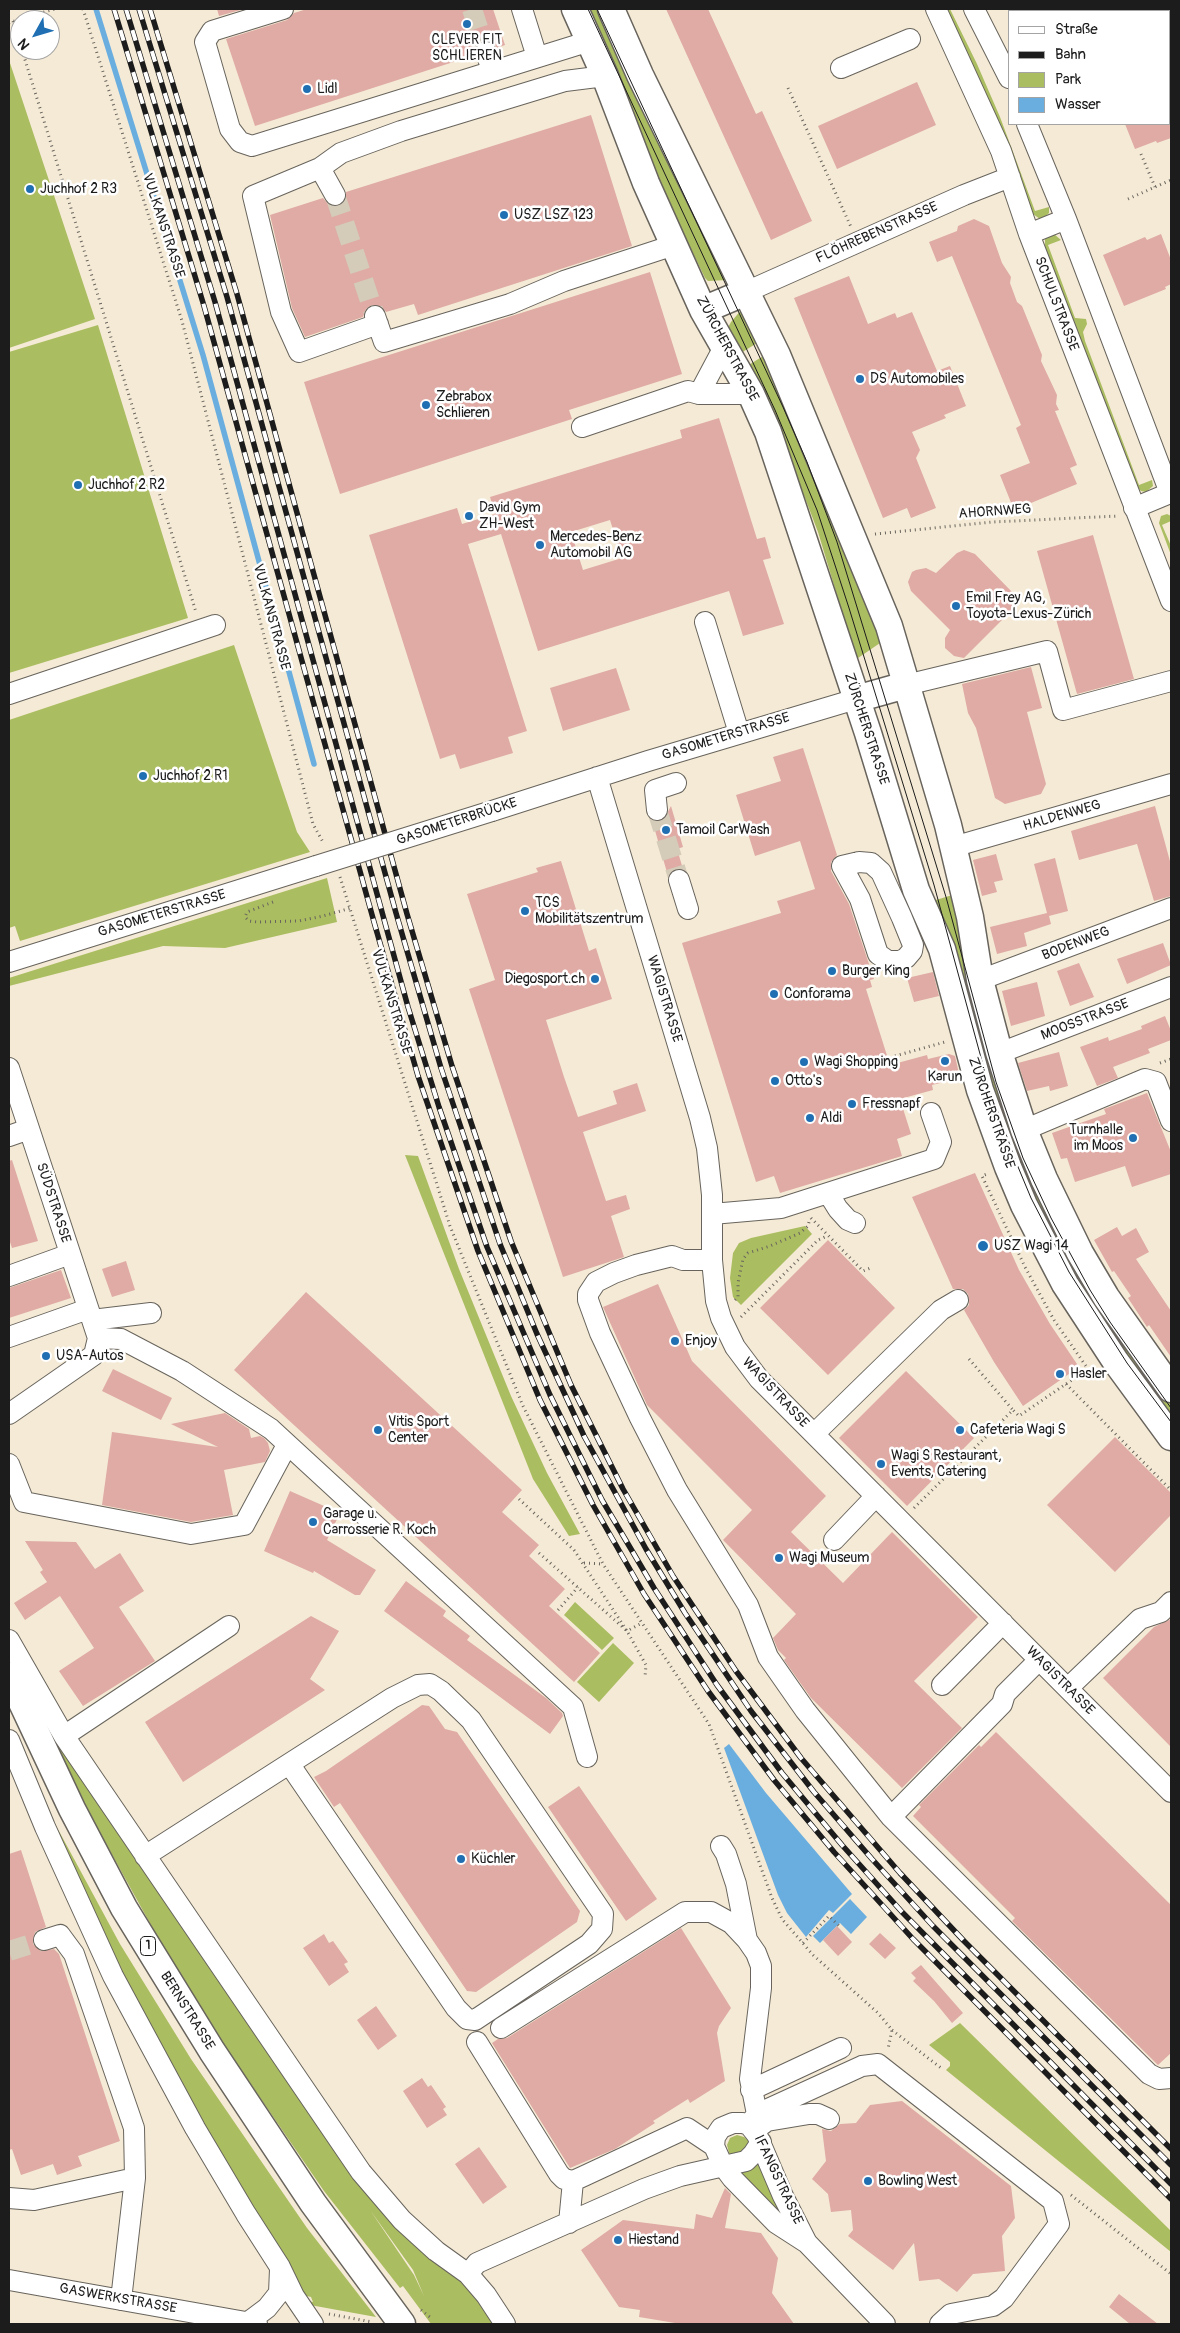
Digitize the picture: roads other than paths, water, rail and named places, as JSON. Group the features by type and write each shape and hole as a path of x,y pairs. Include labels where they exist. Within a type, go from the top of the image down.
{"main road":[{"name":"ZÜRCHERSTRASSE","path":"575,9 605,76 646,183 703,310 751,394 768,432 856,699 916,890 942,948 980,1090 1024,1205 1048,1253 1086,1318 1171,1437"},
{"name":"ZÜRCHERSTRASSE","path":"611,9 640,75 777,355 889,626 953,847 970,917 980,980 998,1052 1024,1130 1044,1179 1080,1253 1133,1337 1171,1389"},
{"path":"703,310 746,292"},
{"path":"856,699 906,685"},
{"name":"BERNSTRASSE","path":"9,1675 68,1801 124,1908 212,2051 313,2203 411,2316"}],"street":[{"path":"283,9 212,32 205,42 230,129 240,142 252,146 590,41"},
{"path":"522,9 537,57"},
{"name":"SCHULSTRASSE","path":"936,9 983,106 1129,512 1171,601"},
{"path":"974,9 1008,76"},
{"path":"841,68 910,39"},
{"path":"486,52 492,71"},
{"path":"605,76 566,81 402,131 341,153 320,168 253,196 281,312 299,352 377,320 384,342 510,304 564,281 674,245"},
{"path":"1027,125 1066,218 1171,495 1129,512"},
{"path":"320,168 335,195"},
{"name":"FLÖHREBENSTRASSE","path":"746,292 964,195 1010,177"},
{"path":"1030,234 1066,218"},
{"path":"699,394 724,346"},
{"path":"582,426 688,391 699,394 751,394"},
{"path":"705,622 739,733"},
{"path":"9,694 208,627"},
{"path":"906,685 1047,650 1063,710 1171,681"},
{"name":"GASOMETERSTRASSE","path":"597,776 856,699"},
{"name":"WAGISTRASSE","path":"597,776 700,1118 709,1165 712,1260 716,1301 720,1318 735,1347 759,1378 1171,1792"},
{"name":"GASOMETERBRÜCKE","path":"316,866 597,776"},
{"path":"656,810 655,790 676,783"},
{"name":"HALDENWEG","path":"953,847 1171,784"},
{"path":"865,862 877,867 881,872 909,937 912,951 906,958 900,961 888,961 878,954 874,943 860,899 842,866 865,862"},
{"name":"GASOMETERSTRASSE","path":"9,962 316,866"},
{"path":"679,880 688,909"},
{"name":"BODENWEG","path":"980,980 1171,908"},
{"name":"MOOSSTRASSE","path":"998,1052 1171,987"},
{"name":"SÜDSTRASSE","path":"9,1068 92,1323"},
{"path":"1024,1130 1145,1079 1156,1082 1171,1121"},
{"path":"712,1214 781,1208 934,1159 941,1142 931,1113"},
{"path":"9,1136 29,1129"},
{"path":"828,1193 838,1209 848,1220 855,1223"},
{"path":"9,1276 70,1254"},
{"path":"712,1260 683,1260 672,1256 659,1258 602,1278 591,1288 588,1300 593,1317 624,1386 677,1490 751,1612 768,1657 805,1710 891,1817 1149,2074 1159,2079 1171,2078"},
{"path":"814,1434 941,1310 958,1300"},
{"path":"9,1337 152,1313"},
{"path":"9,1414 94,1355 92,1323"},
{"path":"92,1323 182,1371 255,1418 287,1445 573,1707 586,1757"},
{"path":"9,1464 24,1502 191,1534 244,1525 287,1445"},
{"path":"834,1540 876,1496"},
{"path":"1068,1688 1140,1619 1161,1612 1171,1602"},
{"path":"942,1685 1003,1623"},
{"path":"64,1736 229,1626"},
{"path":"9,1640 64,1736 366,2179 402,2220 436,2251 468,2274 486,2295 504,2324"},
{"path":"891,1817 1002,1704 1005,1694 1039,1660"},
{"path":"145,1856 392,1698 418,1685 430,1684 441,1691 470,1720 603,1914 602,1929 589,1944 475,2020 467,2019 456,2008 290,1765"},
{"path":"9,1740 45,1827 113,1976 200,2136 280,2267 294,2296 313,2324"},
{"path":"722,1846 736,1884 747,1940"},
{"path":"468,2274 477,2264 644,2189 680,2176 741,2163 748,2159 755,2128 750,2079 761,1988 761,1966 756,1953 747,1940 731,1923 711,1912 685,1912 500,2028"},
{"path":"44,1940 60,1935 74,1954 134,2128 135,2178 121,2300"},
{"path":"477,2042 558,2174 564,2179 573,2181 687,2128 714,2146"},
{"path":"751,2090 841,2048"},
{"path":"755,2128 862,2066 878,2064 1053,2201 1059,2224 1004,2298 993,2306 951,2314 940,2324"},
{"path":"755,2128 767,2121 802,2115 818,2114 829,2119"},
{"name":"IFANGSTRASSE","path":"807,2243 783,2196 755,2128 739,2122 726,2125 715,2137 714,2146 723,2166 738,2185 776,2223 807,2243 885,2324"},
{"path":"9,2198 34,2200 135,2178"},
{"path":"569,2223 573,2181"},
{"path":"252,2324 279,2294 280,2267"},
{"name":"GASWERKSTRASSE","path":"9,2280 252,2324"}],"water":[{"path":"729,1744 766,1793 852,1894 833,1913 829,1910 806,1937 787,1913 778,1895 724,1748"},
{"path":"850,1899 867,1917 851,1934 840,1923 820,1943 813,1936"}],"waterway":[{"path":"96,9 203,355 314,764"}],"tunnel":[{"path":"472,9 486,52"},
{"path":"335,195 375,316"},
{"path":"657,810 679,880"},
{"path":"9,1951 44,1940"}],"tram line":[{"path":"588,9 775,410 817,510 934,885 989,1087 1016,1162 1031,1198 1069,1272 1127,1363 1171,1422"},
{"path":"597,9 783,407 807,462 837,542 946,897 996,1082 1023,1158 1051,1218 1090,1290 1110,1322 1171,1408"}],"railway":[{"path":"114,9 204,306 418,1076 478,1251 540,1400 593,1505 644,1594 708,1691 774,1780 834,1852 913,1939 1171,2199"},
{"path":"126,9 215,302 408,1007 439,1107 487,1247 550,1395 602,1500 654,1588 717,1685 782,1773 842,1845 902,1912 1171,2184"},
{"path":"139,9 227,297 396,913 441,1068 500,1244 537,1334 584,1436 646,1549 685,1613 751,1711 814,1792 933,1926 1171,2165"},
{"path":"150,9 237,294 407,914 452,1066 511,1241 571,1385 623,1489 673,1576 736,1671 801,1758 900,1873 964,1941 1171,2149"}],"place":[{"name":"CLEVER FIT SCHLIEREN","path":"467,24"},
{"name":"Lidl","path":"307,89"},
{"name":"Juchhof 2 R3","path":"30,189"},
{"name":"USZ LSZ 123","path":"504,215"},
{"name":"DS Automobiles","path":"860,379"},
{"name":"Zebrabox Schlieren","path":"426,405"},
{"name":"Juchhof 2 R2","path":"78,485"},
{"name":"David Gym ZH-West","path":"469,516"},
{"name":"Mercedes-Benz Automobil AG","path":"540,545"},
{"name":"Emil Frey AG, Toyota-Lexus-Zürich","path":"956,606"},
{"name":"Juchhof 2 R1","path":"143,776"},
{"name":"Tamoil CarWash","path":"666,830"},
{"name":"TCS Mobilitätszentrum","path":"525,911"},
{"name":"Burger King","path":"832,971"},
{"name":"Diegosport.ch","path":"595,979"},
{"name":"Conforama","path":"774,994"},
{"name":"Karun","path":"945,1061"},
{"name":"Wagi Shopping","path":"804,1062"},
{"name":"Otto's","path":"775,1081"},
{"name":"Fressnapf","path":"852,1104"},
{"name":"Aldi","path":"810,1118"},
{"name":"Turnhalle im Moos","path":"1133,1138"},
{"name":"USZ Wagi 14","path":"983,1246"},
{"name":"Enjoy","path":"675,1341"},
{"name":"USA-Autos","path":"46,1356"},
{"name":"Hasler","path":"1060,1374"},
{"name":"Vitis Sport Center","path":"378,1430"},
{"name":"Cafeteria Wagi S","path":"960,1430"},
{"name":"Wagi S Restaurant, Events, Catering","path":"881,1464"},
{"name":"Garage u. Carrosserie R. Koch","path":"313,1522"},
{"name":"Wagi Museum","path":"779,1558"},
{"name":"Küchler","path":"461,1859"},
{"name":"Bowling West","path":"868,2181"},
{"name":"Hiestand","path":"618,2240"}]}
